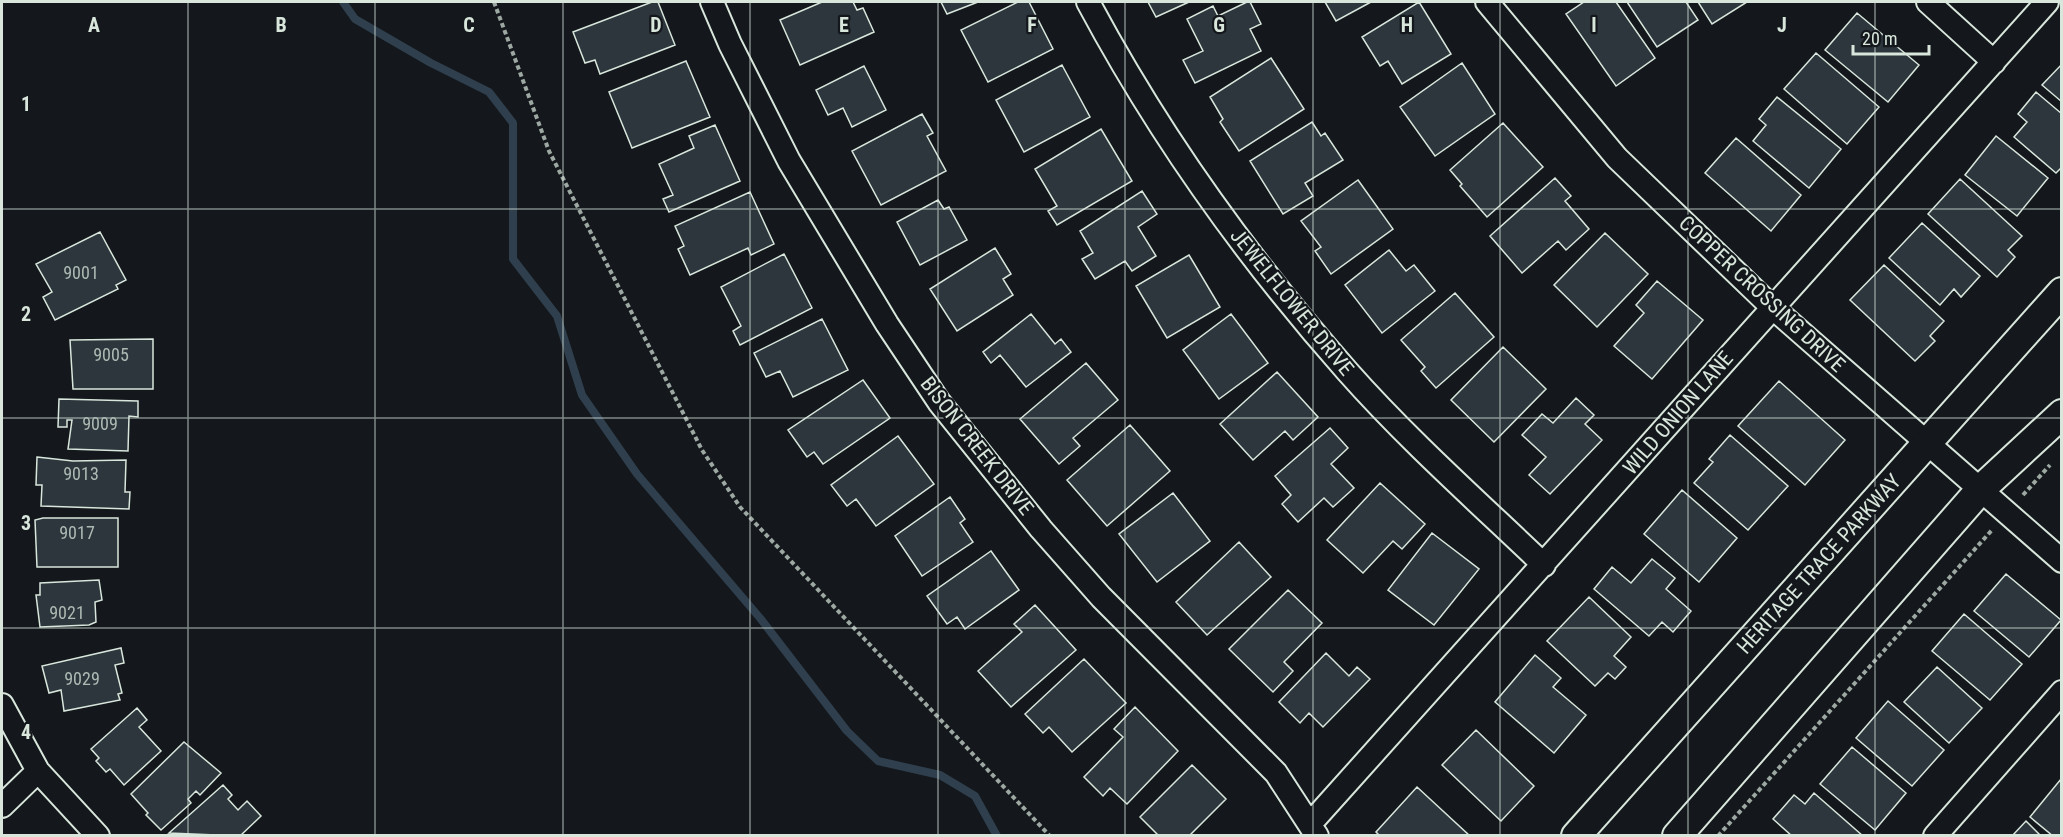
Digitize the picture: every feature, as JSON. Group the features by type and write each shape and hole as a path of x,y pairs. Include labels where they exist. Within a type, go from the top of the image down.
{"street":[{"name":"BISON CREEK DRIVE","path":"712,2 730,44 789,161 887,324 939,402 1011,493 1101,597 1276,773 1313,830"},
{"name":"JEWELFLOWER DRIVE","path":"1088,2 1144,103 1180,157 1297,312 1391,417 1544,565"},
{"name":"COPPER CROSSING DRIVE","path":"1487,2 1617,158 1772,306 2061,561"},
{"path":"1928,2 1994,62"},
{"name":"WILD ONION LANE","path":"1313,830 1772,306 2047,2"},
{"name":"HERITAGE TRACE PARKWAY","path":"1576,836 1928,444 2061,292"},
{"path":"1677,836 1981,489 2061,414"},
{"path":"1935,836 2061,692"},
{"path":"2,705 39,771 98,836"},
{"path":"2,806 39,771"}],"path":[{"path":"494,2 549,151 702,450 740,507 1050,836"},
{"path":"1718,836 2055,459"}],"building":[{"path":"652,2 658,2 675,45 600,74 595,60 585,63 573,32"},
{"path":"822,2 853,2 857,10 863,8 874,32 800,65 780,20"},
{"path":"941,2 978,2 947,14"},
{"path":"1018,2 1029,2 1053,49 988,82 961,30"},
{"path":"1148,2 1189,2 1156,17"},
{"path":"1250,2 1261,24 1250,29 1261,51 1195,83 1183,60 1203,51 1187,19 1213,6 1218,16"},
{"path":"1325,2 1371,2 1336,21"},
{"path":"1419,2 1451,54 1402,84 1388,61 1380,66 1362,37"},
{"path":"1584,2 1616,2 1655,58 1616,86 1566,14"},
{"path":"1627,2 1686,2 1698,20 1657,47"},
{"path":"1698,2 1747,2 1712,24"},
{"path":"1857,13 1919,65 1888,102 1825,50"},
{"path":"1816,53 1879,107 1847,144 1784,89"},
{"path":"1271,58 1304,109 1239,151 1220,122 1223,119 1210,97"},
{"path":"686,61 710,117 632,148 609,92"},
{"path":"1462,63 1495,114 1435,156 1400,107"},
{"path":"2062,64 2062,102 2042,85"},
{"path":"1062,65 1090,117 1024,152 996,100"},
{"path":"864,66 886,110 852,127 843,108 828,115 816,90"},
{"path":"2036,92 2062,114 2062,167 2056,173 2014,137 2027,122 2018,114"},
{"path":"1777,97 1841,149 1809,188 1753,141 1766,125 1759,119"},
{"path":"922,114 933,133 927,136 946,171 881,205 852,151"},
{"path":"1312,122 1321,136 1325,133 1343,160 1305,183 1313,196 1283,214 1250,161"},
{"path":"1503,123 1543,167 1487,217 1460,186 1462,184 1450,170"},
{"path":"715,125 740,181 669,212 663,199 673,195 659,164 694,148 689,136"},
{"path":"1101,129 1132,181 1057,225 1048,211 1057,206 1035,169"},
{"path":"1996,136 2048,178 2017,216 1965,175"},
{"path":"1736,138 1801,195 1771,231 1705,173"},
{"path":"1555,178 1571,196 1565,201 1589,229 1566,250 1558,241 1522,273 1490,236"},
{"path":"1960,179 2022,236 2008,250 2015,257 1997,277 1928,214"},
{"path":"1358,180 1393,229 1331,274 1315,251 1321,247 1301,221"},
{"path":"1142,191 1157,214 1138,227 1156,256 1132,271 1125,261 1095,279 1082,259 1093,253 1080,231"},
{"path":"750,192 774,244 751,255 748,248 690,275 678,249 684,246 675,226"},
{"path":"938,200 944,209 949,207 967,240 920,265 897,222"},
{"path":"1922,223 1980,276 1961,297 1954,289 1940,305 1889,258"},
{"path":"100,232 126,280 116,285 118,289 55,320 43,297 52,292 36,264"},
{"path":"1605,233 1648,274 1597,327 1554,285"},
{"path":"995,248 1011,274 1003,279 1013,295 957,331 930,289"},
{"path":"1389,250 1406,271 1414,265 1435,291 1382,333 1345,285"},
{"path":"784,254 812,308 740,345 733,331 741,326 721,287"},
{"path":"1189,255 1220,307 1167,338 1136,286"},
{"path":"1884,265 1944,321 1930,336 1935,341 1915,361 1850,300"},
{"path":"1657,281 1703,320 1652,379 1614,346 1644,313 1636,305"},
{"path":"1455,293 1494,337 1436,388 1421,371 1425,367 1401,340"},
{"path":"1031,314 1055,344 1061,339 1071,352 1026,387 1000,355 991,363 983,352"},
{"path":"1231,314 1268,363 1219,399 1183,350"},
{"path":"822,319 848,370 793,397 780,371 766,377 754,353"},
{"path":"153,339 153,389 73,389 70,340"},
{"path":"1503,347 1546,389 1494,442 1451,400"},
{"path":"1086,363 1118,400 1073,438 1080,446 1059,464 1020,419"},
{"path":"1277,372 1318,417 1293,440 1285,431 1253,460 1220,424"},
{"path":"863,380 890,418 823,464 814,452 807,457 788,430"},
{"path":"1779,381 1845,440 1805,485 1738,426"},
{"path":"1576,398 1594,415 1585,424 1602,440 1550,494 1529,475 1546,457 1522,435 1542,414 1553,423"},
{"path":"59,399 138,401 138,417 129,416 128,451 68,449 72,420 67,420 67,427 58,427"},
{"path":"1130,425 1170,471 1107,526 1067,480"},
{"path":"1330,428 1348,448 1331,464 1354,488 1333,507 1324,498 1298,522 1282,504 1291,495 1275,476"},
{"path":"1730,435 1788,486 1748,530 1694,483 1713,462 1709,459"},
{"path":"898,436 934,484 876,526 856,499 847,506 831,485"},
{"path":"37,457 73,461 126,460 125,492 130,492 129,509 41,506 42,485 36,485"},
{"path":"1380,483 1425,524 1402,549 1393,541 1363,573 1327,540"},
{"path":"1682,490 1737,538 1699,582 1644,534"},
{"path":"1173,493 1210,541 1157,582 1119,534"},
{"path":"950,497 965,519 960,523 973,542 922,576 895,536"},
{"path":"43,518 118,518 118,567 37,567 35,520"},
{"path":"1432,533 1479,569 1434,625 1388,590"},
{"path":"1239,542 1271,577 1207,635 1176,602"},
{"path":"991,551 1019,590 965,629 957,617 947,624 927,596"},
{"path":"1652,559 1675,578 1666,589 1691,611 1673,632 1662,622 1649,636 1594,589 1612,567 1631,583"},
{"path":"2006,574 2061,620 2029,657 1974,611"},
{"path":"99,580 102,600 95,602 96,622 89,625 40,627 36,595 40,595 40,583"},
{"path":"1288,590 1322,623 1284,662 1293,671 1273,692 1229,649"},
{"path":"1589,597 1631,637 1614,656 1626,667 1615,679 1608,673 1595,686 1547,641"},
{"path":"1035,605 1076,650 1011,707 978,671 1022,632 1014,624"},
{"path":"1964,614 2022,664 1990,700 1932,651"},
{"path":"121,648 124,663 115,665 122,693 118,694 120,700 64,711 61,690 49,693 42,666"},
{"path":"1326,653 1349,676 1357,667 1370,679 1323,727 1309,713 1300,723 1279,702"},
{"path":"1535,655 1561,678 1553,687 1586,715 1554,753 1495,702"},
{"path":"1084,659 1126,703 1072,752 1049,727 1043,733 1025,714"},
{"path":"1937,667 1982,708 1949,743 1904,702"},
{"path":"1888,701 1944,750 1912,786 1856,738"},
{"path":"1135,707 1178,751 1127,804 1110,788 1103,796 1084,777 1123,737 1114,729"},
{"path":"137,708 147,720 139,727 161,751 124,785 110,769 106,772 96,761 99,758 91,749"},
{"path":"1476,730 1534,786 1501,821 1442,765"},
{"path":"184,742 221,773 200,795 196,791 188,799 191,803 161,830 146,815 148,813 131,794"},
{"path":"1852,747 1906,793 1875,830 1820,784"},
{"path":"1192,765 1226,799 1189,836 1159,836 1140,817"},
{"path":"2061,779 2062,836 2053,836 2030,817"},
{"path":"223,785 232,795 228,799 238,810 247,801 261,816 240,836 169,833"},
{"path":"1417,787 1470,836 1380,836 1376,832"},
{"path":"1814,793 1863,836 1792,836 1773,819 1794,795 1805,804"},
{"path":"2026,821 2041,836 2012,836"}],"waterway":[{"path":"343,2 355,19 431,63 489,92 513,123 513,259 557,316 582,395 637,474 760,618 847,731 878,761 940,775 975,796 997,836"}]}
